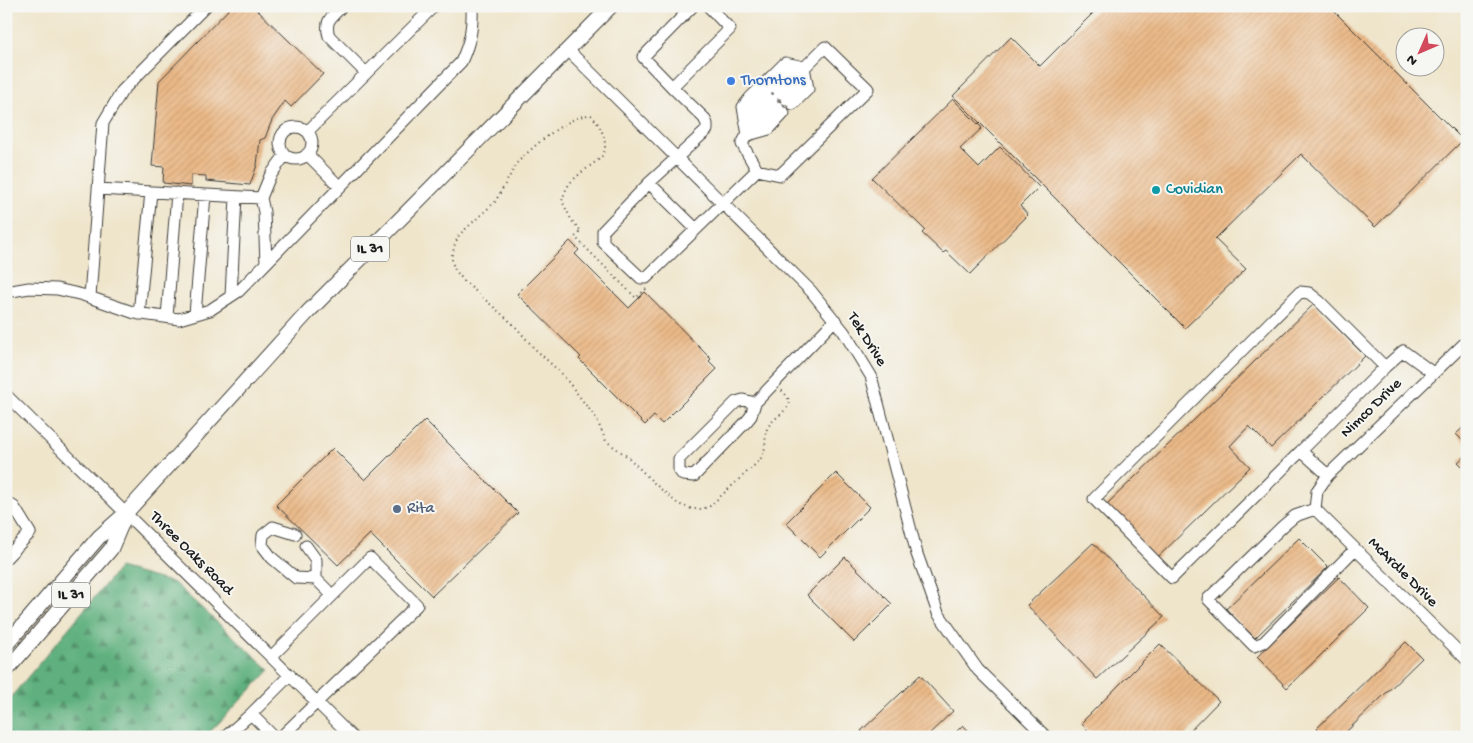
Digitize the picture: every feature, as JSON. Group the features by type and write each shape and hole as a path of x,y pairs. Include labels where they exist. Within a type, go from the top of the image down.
{"main road":[{"name":"IL 31","path":"6,645 99,537 126,513 307,313 568,50 613,8"},
{"name":"IL 31","path":"6,671 111,549 126,513"}],"street":[{"path":"90,297 103,123 122,91 206,6"},
{"path":"342,6 329,20 326,28 329,36 366,73"},
{"path":"308,132 434,6"},
{"path":"6,292 29,288 56,289 90,297 139,314 179,319 210,310 238,291 461,62 468,46 473,26 472,6"},
{"path":"693,6 642,57 707,124 707,130 649,183 603,232 603,242 641,278 646,278 757,170"},
{"path":"672,87 730,29 708,6"},
{"path":"748,135 769,129 779,100 804,67 824,47 868,89 780,175 757,170 742,144 757,116 779,100 808,89 804,67"},
{"name":"Tek Drive","path":"568,50 810,291 844,332 871,376 917,554 938,613 978,670 1046,737"},
{"path":"748,135 743,107 750,98 785,63 804,67"},
{"path":"292,126 298,126 308,132 312,147 307,154 294,159 285,155 280,146 284,132 292,126"},
{"path":"307,154 340,187"},
{"path":"266,263 264,212 261,198 270,176 285,155"},
{"path":"649,183 696,229"},
{"path":"98,189 261,198"},
{"path":"139,314 151,192"},
{"path":"167,317 177,193"},
{"path":"196,314 204,195"},
{"path":"231,296 236,197"},
{"path":"1385,367 1319,301 1309,293 1300,292 1094,499 1172,578 1403,350 1434,373"},
{"path":"755,403 743,400 736,402 679,459 679,470 684,475 694,476 746,422 751,416 755,403 835,320"},
{"name":"Nimco Drive","path":"1315,509 1316,491 1328,475 1467,341"},
{"name":"Three Oaks Road","path":"6,396 352,737"},
{"path":"1301,451 1328,475"},
{"path":"6,502 14,507 30,533 6,558"},
{"path":"1315,509 1295,516 1283,526 1208,599 1254,646 1264,642 1355,549"},
{"name":"McArdle Drive","path":"1315,509 1467,660"},
{"path":"295,534 273,528 263,535 262,545 272,558 296,578 316,579 332,595"},
{"path":"306,546 316,560 316,579"},
{"path":"271,656 370,558 417,605 281,737"},
{"path":"225,737 290,675"},
{"path":"251,714 274,737"}],"path":[{"path":"644,278 647,288 636,298 575,237 581,230 572,221 562,201 571,181 602,155 604,136 591,115 586,114 565,124 534,146 521,158 495,202 459,236 452,255 455,270 464,281 514,325 562,374 596,418 606,441 628,457 678,504 692,509 702,509 710,506 759,461 764,454 768,427 787,408 790,402 787,396 774,383"}],"green space":[{"path":"119,568 174,583 270,670 205,737 6,737 6,703"}],"building":[{"path":"232,6 253,6 323,74 291,107 285,101 272,120 265,138 260,140 257,165 250,185 206,181 206,176 191,175 191,186 163,183 164,167 152,166 159,81"},
{"name":"Covidian","path":"1100,6 1329,6 1396,73 1396,78 1401,78 1463,140 1375,227 1301,154 1215,239 1246,269 1185,328 953,96 1011,37 1040,66"},
{"path":"953,99 982,128 960,149 979,168 1000,147 1039,187 1020,206 1028,215 970,274 946,251 943,253 922,233 925,230 872,178"},
{"path":"570,241 579,250 575,254 629,308 645,292 711,359 709,361 717,369 662,424 654,416 645,425 579,359 581,357 517,294"},
{"path":"1314,304 1365,356 1271,448 1249,426 1230,446 1250,467 1156,559 1105,506"},
{"name":"Rita","path":"425,420 518,513 432,596 370,534 338,565 276,505 333,448 365,480"},
{"path":"1467,424 1467,445 1456,434"},
{"path":"1467,454 1467,471 1458,462"},
{"path":"836,473 870,507 820,557 786,523"},
{"path":"1299,538 1328,567 1255,638 1226,609"},
{"path":"1093,543 1164,617 1097,679 1027,605"},
{"path":"845,557 892,604 854,642 807,595"},
{"path":"1339,577 1369,608 1287,688 1257,657"},
{"path":"1406,642 1422,658 1341,737 1326,737 1317,728"},
{"path":"1160,644 1219,701 1184,737 1094,737 1081,723"},
{"path":"920,675 953,711 926,737 866,737 861,731"},
{"path":"963,725 974,737 951,737"}],"place":[{"name":"Thorntons","path":"731,81"},
{"name":"Covidian","path":"1156,190"},
{"name":"Rita","path":"397,509"}]}
